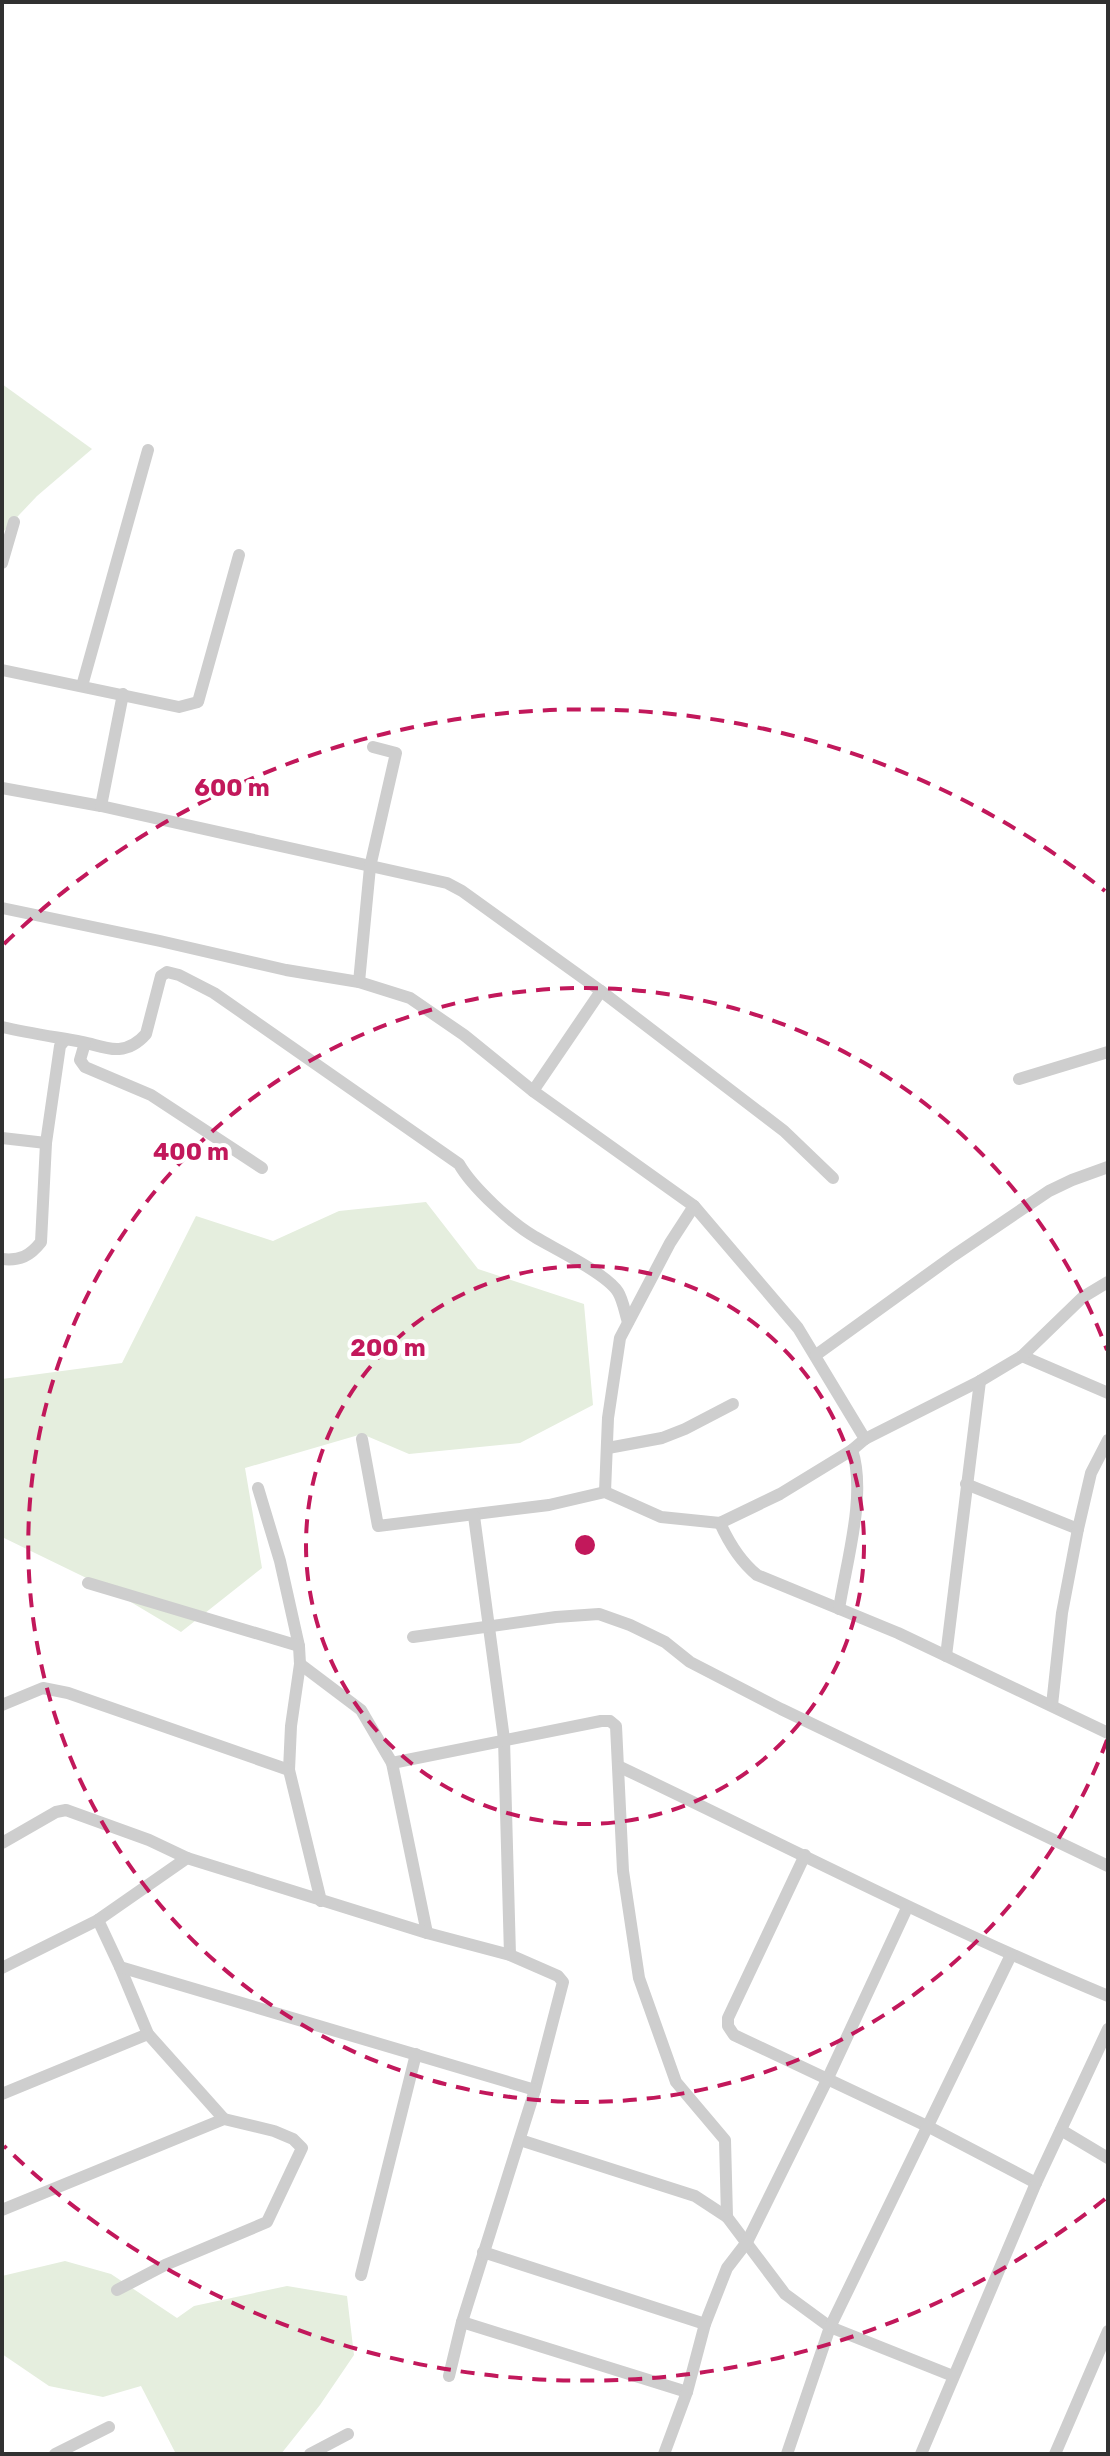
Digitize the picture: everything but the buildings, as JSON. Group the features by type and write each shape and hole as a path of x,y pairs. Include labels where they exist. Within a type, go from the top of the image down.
{"street":[{"path":"82,686 148,450"},
{"path":"2,563 14,522"},
{"path":"2,670 179,707 198,702 239,555"},
{"path":"101,806 123,694"},
{"path":"359,982 370,867 396,753 373,747"},
{"path":"2,788 101,806 431,879 462,891 601,991 784,1131 833,1178"},
{"path":"2,908 286,970 359,982 410,998 694,1206 798,1328 865,1439"},
{"path":"2,1027 119,1049 140,1041 146,1034 161,976 167,972 194,982 459,1164 478,1188 532,1236 571,1257 618,1292 628,1322"},
{"path":"533,1091 601,991"},
{"path":"2,1259 22,1258 33,1253 41,1242 46,1143 60,1046 65,1040"},
{"path":"85,1043 80,1060 85,1067 151,1095 262,1168"},
{"path":"1019,1079 1108,1052"},
{"path":"2,1138 46,1143"},
{"path":"816,1355 1049,1191 1108,1167"},
{"path":"605,1492 613,1375 620,1338 670,1243 694,1206"},
{"path":"362,1439 378,1526 549,1505 605,1492 661,1517 720,1523 780,1494 865,1439 980,1381 1022,1356 1083,1297 1108,1282"},
{"path":"1022,1356 1108,1393"},
{"path":"946,1656 980,1381"},
{"path":"608,1448 662,1438 733,1404"},
{"path":"1052,1705 1062,1613 1078,1529 1091,1473 1108,1440"},
{"path":"839,1609 858,1498 857,1466 852,1450"},
{"path":"966,1484 1078,1529"},
{"path":"258,1488 278,1551 299,1646 300,1664 291,1726 289,1770 321,1901"},
{"path":"474,1516 504,1739 510,1955"},
{"path":"720,1523 741,1560 757,1575 898,1633 1108,1733"},
{"path":"88,1583 299,1646"},
{"path":"413,1637 599,1614 665,1642 690,1662 781,1709 1108,1866"},
{"path":"300,1664 361,1710 392,1763 427,1933"},
{"path":"2,1705 43,1688 68,1693 289,1770"},
{"path":"392,1763 610,1721 616,1726 623,1871 639,1978 676,2082 725,2140 727,2217"},
{"path":"620,1767 805,1855 907,1908 1108,1996"},
{"path":"2,1843 56,1812 66,1810 149,1840 187,1858 427,1933 510,1955 558,1976 563,1982 535,2090 483,2252 449,2376"},
{"path":"805,1855 728,2018 728,2026 734,2035 929,2127 1036,2183"},
{"path":"2,1968 98,1920 187,1858"},
{"path":"664,2454 687,2392 705,2324 727,2268 747,2242 907,1908"},
{"path":"98,1920 148,2034 224,2119 274,2131 293,2139 302,2148 267,2222 165,2265 117,2290"},
{"path":"787,2454 830,2327 1011,1955"},
{"path":"120,1967 535,2090"},
{"path":"921,2454 1036,2183 1061,2130 1102,2059 1108,2029"},
{"path":"2,2094 148,2034"},
{"path":"361,2275 416,2054"},
{"path":"2,2210 224,2119"},
{"path":"1061,2130 1108,2158"},
{"path":"520,2140 695,2196 727,2217 785,2294 830,2327 953,2376"},
{"path":"483,2252 705,2324"},
{"path":"462,2322 687,2392"},
{"path":"1055,2454 1108,2331"},
{"path":"55,2454 109,2427"},
{"path":"310,2454 348,2434"}],"green space":[{"path":"2,384 92,449 37,496 2,533"},
{"path":"426,1202 478,1269 584,1304 593,1405 520,1443 409,1454 362,1434 245,1468 262,1568 181,1632 109,1589 2,1537 2,1379 122,1363 196,1216 273,1241 339,1211"},
{"path":"65,2261 111,2274 177,2318 194,2306 287,2286 347,2296 354,2355 281,2454 176,2454 141,2386 103,2397 49,2386 2,2354 2,2276"}]}
